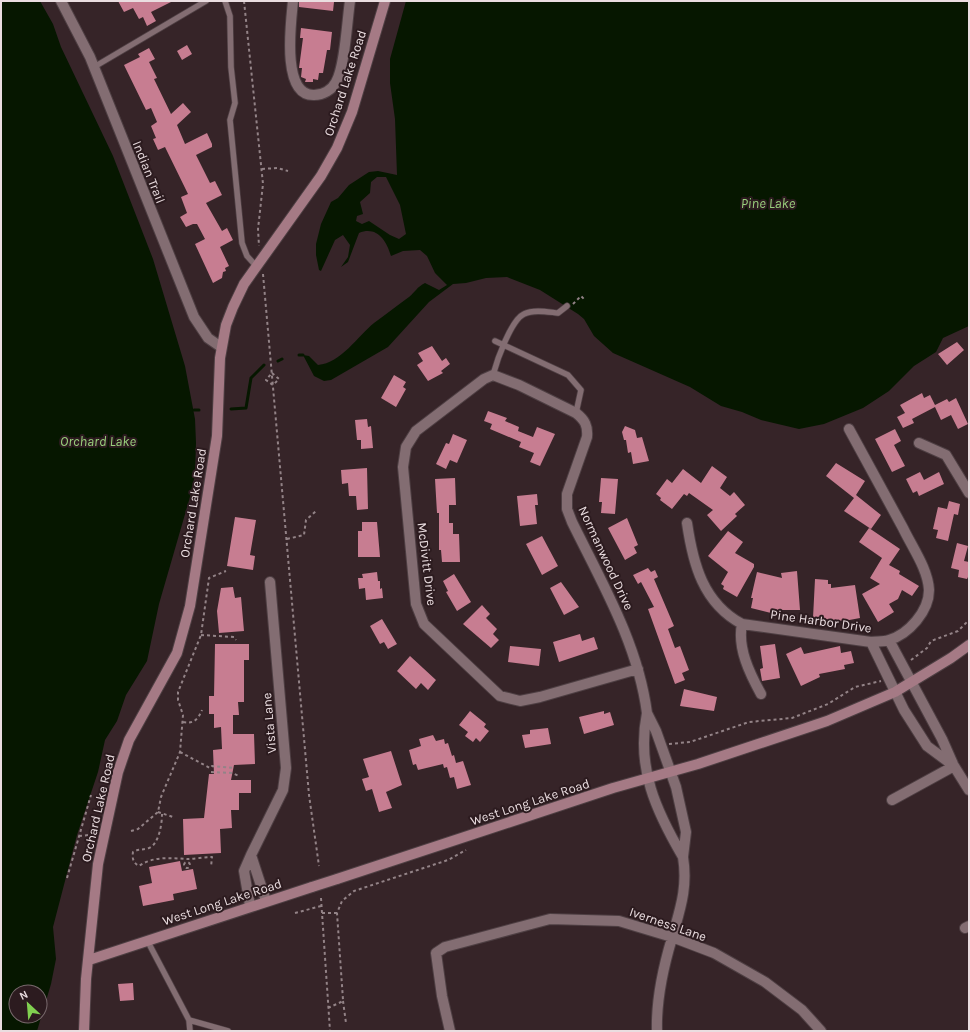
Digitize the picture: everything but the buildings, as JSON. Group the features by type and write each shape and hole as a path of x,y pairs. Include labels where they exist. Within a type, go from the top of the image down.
{"main road":[{"name":"Orchard Lake Road","path":"84,1031 98,864 118,772 129,740 177,653 190,606 217,436 221,346 233,307 244,284 321,176 337,148 352,112 385,1"},
{"name":"West Long Lake Road","path":"89,960 250,906 648,777 698,764 827,721 895,692 969,645"}],"street":[{"name":"Indian Trail","path":"61,1 82,38 194,318 208,338 221,346"},
{"path":"293,1 291,43 293,78 301,92 313,95 328,91 338,78 350,1"},
{"name":"Normanwood Drive","path":"493,375 519,384 576,413 584,418 588,428 587,437 567,494 567,509 618,615 638,669 647,713 671,770 686,832 683,857 685,885 662,976 656,1014 657,1031"},
{"name":"McDivitt Drive","path":"493,375 484,379 416,431 406,447 403,467 415,596 416,604 424,624 500,696 520,701 540,697 638,669"},
{"name":"Pine Harbor Drive","path":"687,523 691,550 697,572 711,599 730,618 742,624 871,642 889,640 911,626 921,615 927,601 929,590 927,578 909,539 849,429"},
{"path":"919,443 946,455 969,494"},
{"name":"Vista Lane","path":"250,906 244,877 246,863 283,790 286,768 270,582"},
{"path":"742,624 740,632 744,656 752,677 761,694"},
{"path":"889,640 942,739 954,766 969,790"},
{"path":"871,642 904,710 927,746 954,766"},
{"name":"Normanwood Drive","path":"647,713 643,735 644,762 652,794 670,835 683,857"},
{"path":"892,800 954,766"},
{"path":"251,855 266,901"},
{"name":"Iverness Lane","path":"450,1031 442,996 436,953 445,947 550,919 618,921 672,937 714,953 766,982 802,1010 822,1031"}],"lane":[{"path":"94,67 206,1"},
{"path":"225,1 230,16 231,67 235,103 230,116 242,243 246,256 259,263"},
{"path":"493,375 504,345 519,317 525,313 540,311 558,313 569,306"},
{"path":"495,341 568,375 573,379 580,390 576,413"},
{"path":"244,877 258,873"},
{"path":"147,940 189,1020 190,1031"},
{"path":"189,1020 228,1031"}],"path":[{"path":"244,1 263,184 258,229 259,263 272,373 309,795 319,866"},
{"path":"262,169 277,168 288,171"},
{"path":"569,306 581,296 584,299"},
{"path":"272,373 279,379 273,385"},
{"path":"272,373 266,380 273,385"},
{"path":"286,539 304,535 306,520 316,511"},
{"path":"131,831 138,829 158,812 161,797 180,752 183,715 178,700 178,692 201,635 209,580 213,576 226,571"},
{"path":"903,666 927,648 931,642 958,631 969,620"},
{"path":"201,635 234,637 236,640"},
{"path":"662,746 690,742 749,722 792,718 828,704 855,687 878,683 887,677"},
{"path":"182,722 190,723 196,720 202,710"},
{"path":"180,752 210,768 212,766 235,768"},
{"path":"212,772 232,773 239,776"},
{"path":"68,878 91,795"},
{"path":"158,812 173,817"},
{"path":"141,869 133,860 133,852 149,848 154,844 162,820 162,814"},
{"path":"79,836 89,835"},
{"path":"346,1023 337,913 338,905 351,892 448,860 466,850"},
{"path":"138,866 148,859 169,860 176,857 186,859 212,857 211,866"},
{"path":"321,898 330,1031"},
{"path":"295,913 321,906"},
{"path":"322,914 337,913"},
{"path":"328,1008 342,1002 343,1000"}],"water":[{"name":"Orchard Lake","path":"1,1 40,1 53,24 61,47 113,156 153,259 185,366 195,419 196,443 195,475 159,604 147,661 126,695 117,721 105,740 98,772 77,835 53,927 56,959 48,994 48,984 8,984 8,1024 39,1024 37,1031 1,1031"},
{"name":"Pine Lake","path":"406,1 969,1 969,326 943,338 936,352 914,366 889,391 863,408 824,424 799,429 761,420 742,412 721,406 690,387 613,353 594,336 584,319 540,290 507,277 486,278 466,283 453,284 429,302 388,347 331,380 324,381 314,376 303,355 309,356 318,365 326,363 342,354 368,328 425,283 439,290 447,285 435,273 427,256 420,250 403,251 391,256 383,239 370,231 359,233 348,262 341,267 348,257 350,245 343,235 335,240 321,271 319,270 316,255 316,244 321,224 331,202 338,198 349,185 369,172 378,171 397,175 395,119 390,83 390,59","holes":["377,177 386,177 400,205 406,234 399,239 390,235 369,221 362,224 356,221 357,216 363,214 360,202 370,193 371,182"]}],"waterway":[{"path":"278,361 282,359"},
{"path":"231,409 246,408 251,378 264,365"},
{"path":"194,410 199,410"}]}
